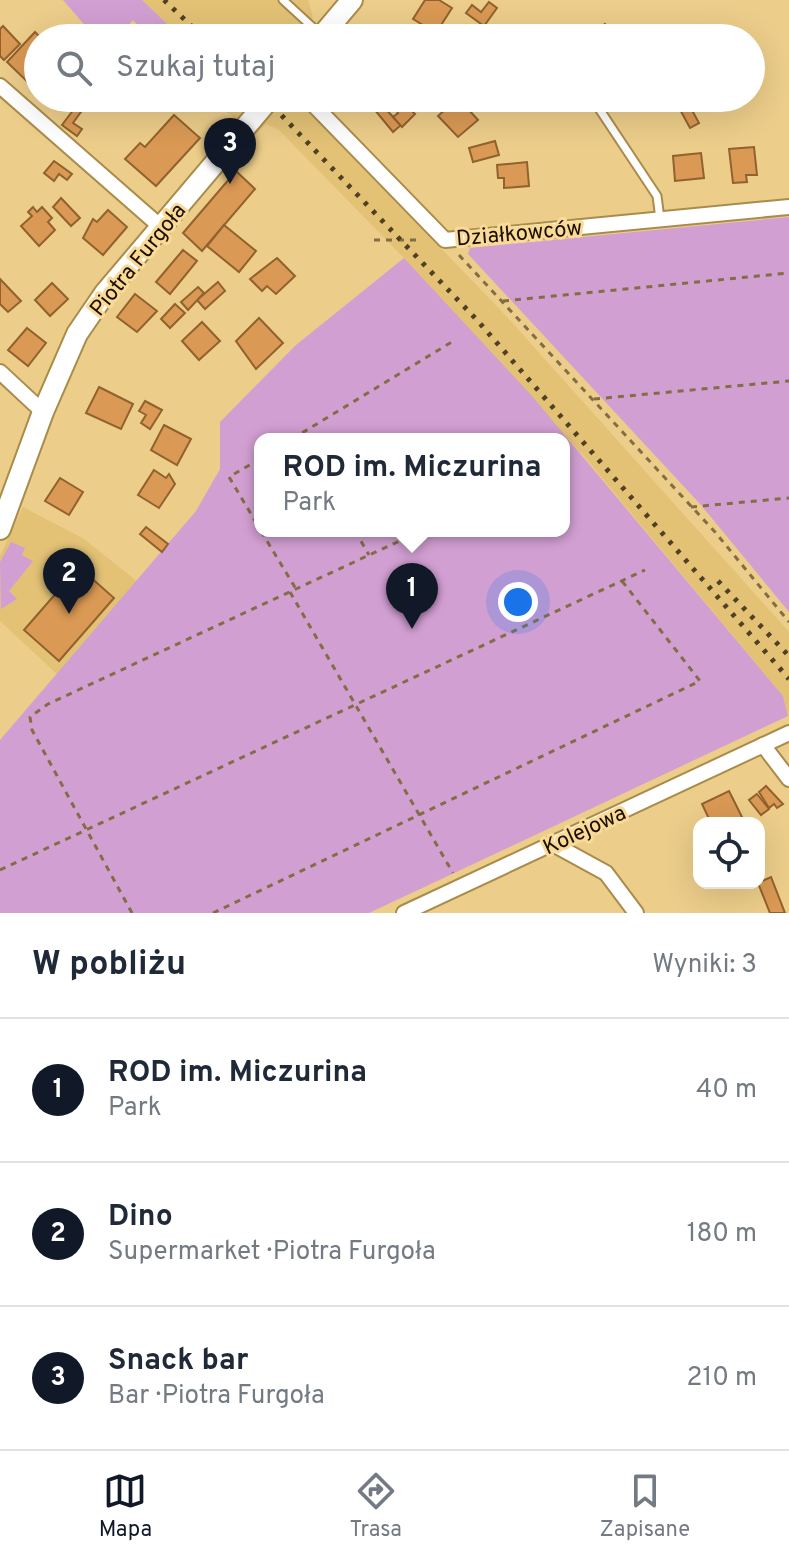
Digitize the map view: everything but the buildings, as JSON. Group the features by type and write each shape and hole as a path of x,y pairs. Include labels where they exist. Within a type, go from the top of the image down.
{"street":[{"path":"332,24 352,0"},
{"path":"0,86 24,107"},
{"path":"30,112 162,228"},
{"name":"Piotra Furgoła","path":"0,529 43,412 77,334 105,293 258,112"},
{"name":"Działkowców","path":"321,112 445,240 789,207"},
{"path":"0,372 43,412"},
{"name":"Kolejowa","path":"404,913 789,733"},
{"path":"763,745 789,779"},
{"path":"553,844 606,873 636,913"}],"lane":[{"path":"283,0 308,24"},
{"path":"601,112 657,196 660,219"}],"path":[{"path":"374,240 445,240 594,399 789,622"},
{"path":"503,301 789,273"},
{"path":"305,433 455,340"},
{"path":"594,399 789,381"},
{"path":"254,462 229,477 254,518"},
{"path":"691,507 789,498"},
{"path":"265,537 296,589"},
{"path":"358,537 369,555"},
{"path":"132,913 32,730 30,717 48,704 408,537"},
{"path":"0,870 645,570"},
{"path":"213,913 700,681 622,581"},
{"path":"290,592 460,887"},
{"path":"779,610 786,609"}],"shaded area":[{"path":"63,0 142,0 167,24 137,24 133,20 129,24 84,24"},
{"path":"142,0 308,0 313,17 308,24 167,24"},
{"path":"227,112 310,112 507,317 789,632 789,718 783,696 570,441 570,433 563,433 404,258 279,130 266,124 255,136"},
{"path":"789,217 789,612 701,505 468,254 470,248"},
{"path":"404,258 563,433 254,433 254,537 570,537 570,441 783,696 788,716 369,913 0,913 0,740 196,511 220,469 220,422 296,345"},
{"path":"23,507 84,539 138,582 58,675 0,621 0,556"},
{"path":"11,542 25,548 22,555 33,561 9,591 17,599 1,609 0,562"}],"railway":[{"path":"164,0 189,24"},
{"path":"278,112 477,320 789,679"},
{"path":"718,581 789,656"}],"place":[{"name":"Snack bar","path":"230,184"},
{"name":"Dino","path":"69,614"},
{"name":"ROD im. Miczurina","path":"412,629"}]}
